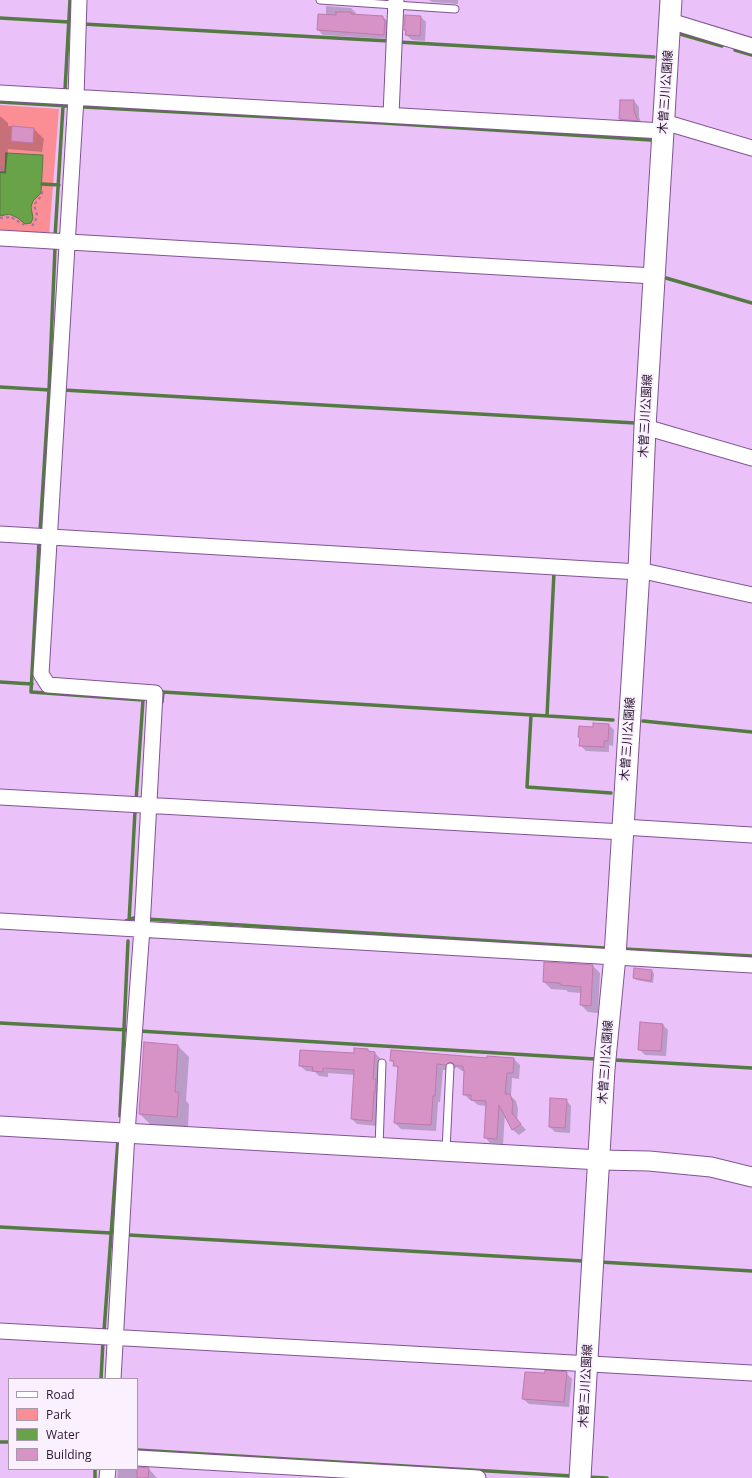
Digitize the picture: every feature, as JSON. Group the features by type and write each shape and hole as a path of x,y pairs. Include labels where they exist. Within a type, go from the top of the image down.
{"main road":[{"name":"木曽三川公園線","path":"580,1478 600,1160 604,1069 615,956 623,830 639,571 645,427 672,0"}],"street":[{"path":"79,0 76,98 48,536 41,674 48,684 155,694 150,806 113,1378"},
{"path":"391,115 396,3"},
{"path":"670,21 752,46"},
{"path":"0,93 391,115 663,127 752,148"},
{"path":"0,238 654,276"},
{"path":"645,427 752,458"},
{"path":"0,534 639,571 752,595"},
{"path":"0,797 623,830 752,835"},
{"path":"0,920 752,965"},
{"path":"0,1126 600,1160 649,1161 711,1167 749,1176"},
{"path":"0,1331 587,1365 752,1373"},
{"path":"138,1458 478,1478"}],"lane":[{"path":"320,0 396,3 455,9"},
{"path":"379,1147 382,1063"},
{"path":"446,1151 450,1067"}],"path":[{"path":"0,218 11,217 20,223 27,226 32,226 37,215 34,205 41,196 43,190"}],"green space":[{"path":"0,105 59,109 49,236 0,233"}],"water":[{"path":"6,153 43,155 41,193 33,201 31,207 33,218 31,223 25,224 18,218 9,214 0,216 0,172 5,172"}],"building":[{"path":"336,12 351,12 351,14 383,16 383,19 385,19 384,35 317,30 318,14 336,15"},
{"path":"405,15 421,16 420,36 405,35"},
{"path":"620,100 634,100 634,111 638,121 619,119"},
{"path":"12,126 34,128 33,143 11,141"},
{"path":"593,723 609,724 608,741 604,741 604,747 579,746 579,726 593,727"},
{"path":"544,962 593,965 591,1006 580,1005 581,987 560,985 560,983 543,982"},
{"path":"634,968 652,970 651,981 633,978"},
{"path":"640,1022 663,1024 661,1051 638,1050"},
{"path":"144,1042 178,1045 175,1092 179,1092 177,1117 139,1114"},
{"path":"354,1048 368,1049 368,1051 375,1052 373,1079 376,1079 372,1121 351,1119 354,1070 323,1068 323,1072 312,1071 313,1067 299,1066 300,1050 354,1053"},
{"path":"391,1050 487,1058 487,1056 514,1058 513,1073 507,1073 505,1094 510,1094 513,1103 512,1113 521,1124 512,1130 499,1105 497,1139 484,1138 486,1101 471,1100 471,1095 463,1095 463,1066 455,1066 450,1062 446,1065 437,1064 431,1125 394,1123 398,1066 393,1066 394,1061 390,1061"},
{"path":"550,1098 567,1099 565,1128 549,1127"},
{"path":"545,1370 567,1372 564,1402 522,1399 525,1372 545,1373"},
{"path":"138,1467 149,1468 148,1478 137,1478"}],"waterway":[{"path":"65,90 70,0"},
{"path":"0,18 69,22"},
{"path":"83,24 389,41"},
{"path":"680,34 722,46"},
{"path":"398,42 654,57"},
{"path":"735,50 752,55"},
{"path":"0,102 69,106"},
{"path":"55,237 63,106"},
{"path":"84,107 383,123 651,140"},
{"path":"42,184 59,185"},
{"path":"40,532 49,390 55,248"},
{"path":"666,278 752,303"},
{"path":"0,387 50,390"},
{"path":"63,390 635,423"},
{"path":"39,542 31,692 143,700 136,801"},
{"path":"547,716 554,572"},
{"path":"0,682 32,684"},
{"path":"159,701 162,702 163,692 613,720"},
{"path":"531,715 527,787 611,793"},
{"path":"643,721 752,732"},
{"path":"129,922 135,811"},
{"path":"126,921 134,918"},
{"path":"146,919 604,948"},
{"path":"120,1116 128,941"},
{"path":"624,949 752,956"},
{"path":"0,1023 128,1030"},
{"path":"139,1031 595,1059"},
{"path":"615,1060 752,1068"},
{"path":"104,1331 118,1140"},
{"path":"0,1227 111,1233"},
{"path":"129,1235 583,1261"},
{"path":"600,1262 752,1271"},
{"path":"101,1378 103,1341"},
{"path":"0,1442 8,1442"},
{"path":"138,1450 572,1476"},
{"path":"95,1470 95,1478"},
{"path":"586,1477 607,1478"}]}
